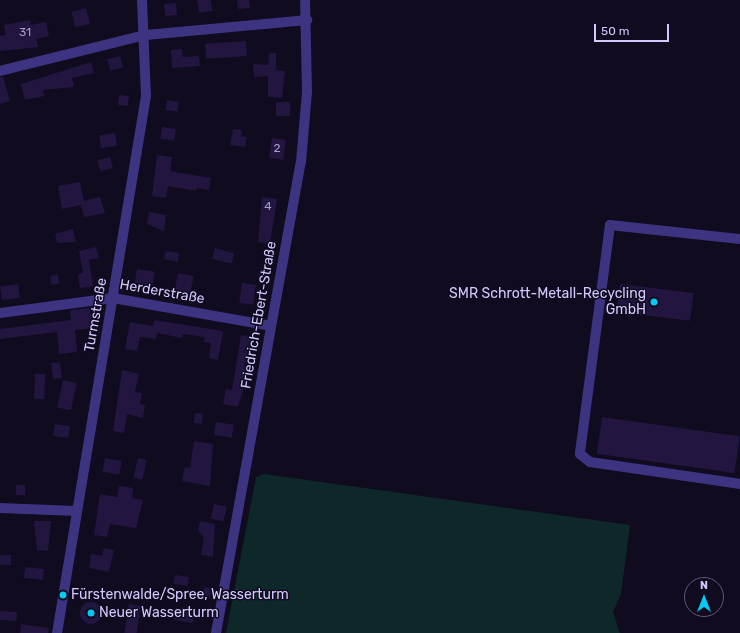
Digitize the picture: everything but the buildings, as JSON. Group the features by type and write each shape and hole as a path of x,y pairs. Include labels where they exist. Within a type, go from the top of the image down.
{"street":[{"name":"Turmstraße","path":"57,633 76,511 146,96 146,35 142,0"},
{"name":"Friedrich-Ebert-Straße","path":"216,633 301,162 307,92 307,20 305,0"},
{"path":"0,71 146,35 307,20"},
{"path":"740,239 610,225 580,454 590,462 740,484"},
{"name":"Herderstraße","path":"0,313 113,298 271,326"},
{"path":"0,508 76,511"}],"green space":[{"path":"264,474 630,525 621,594 613,612 620,633 226,633 256,477"}],"place":[{"name":"SMR Schrott-Metall-Recycling GmbH","path":"654,302"},
{"name":"Fürstenwalde/Spree, Wasserturm","path":"63,595"},
{"name":"Neuer Wasserturm","path":"91,613"}]}
